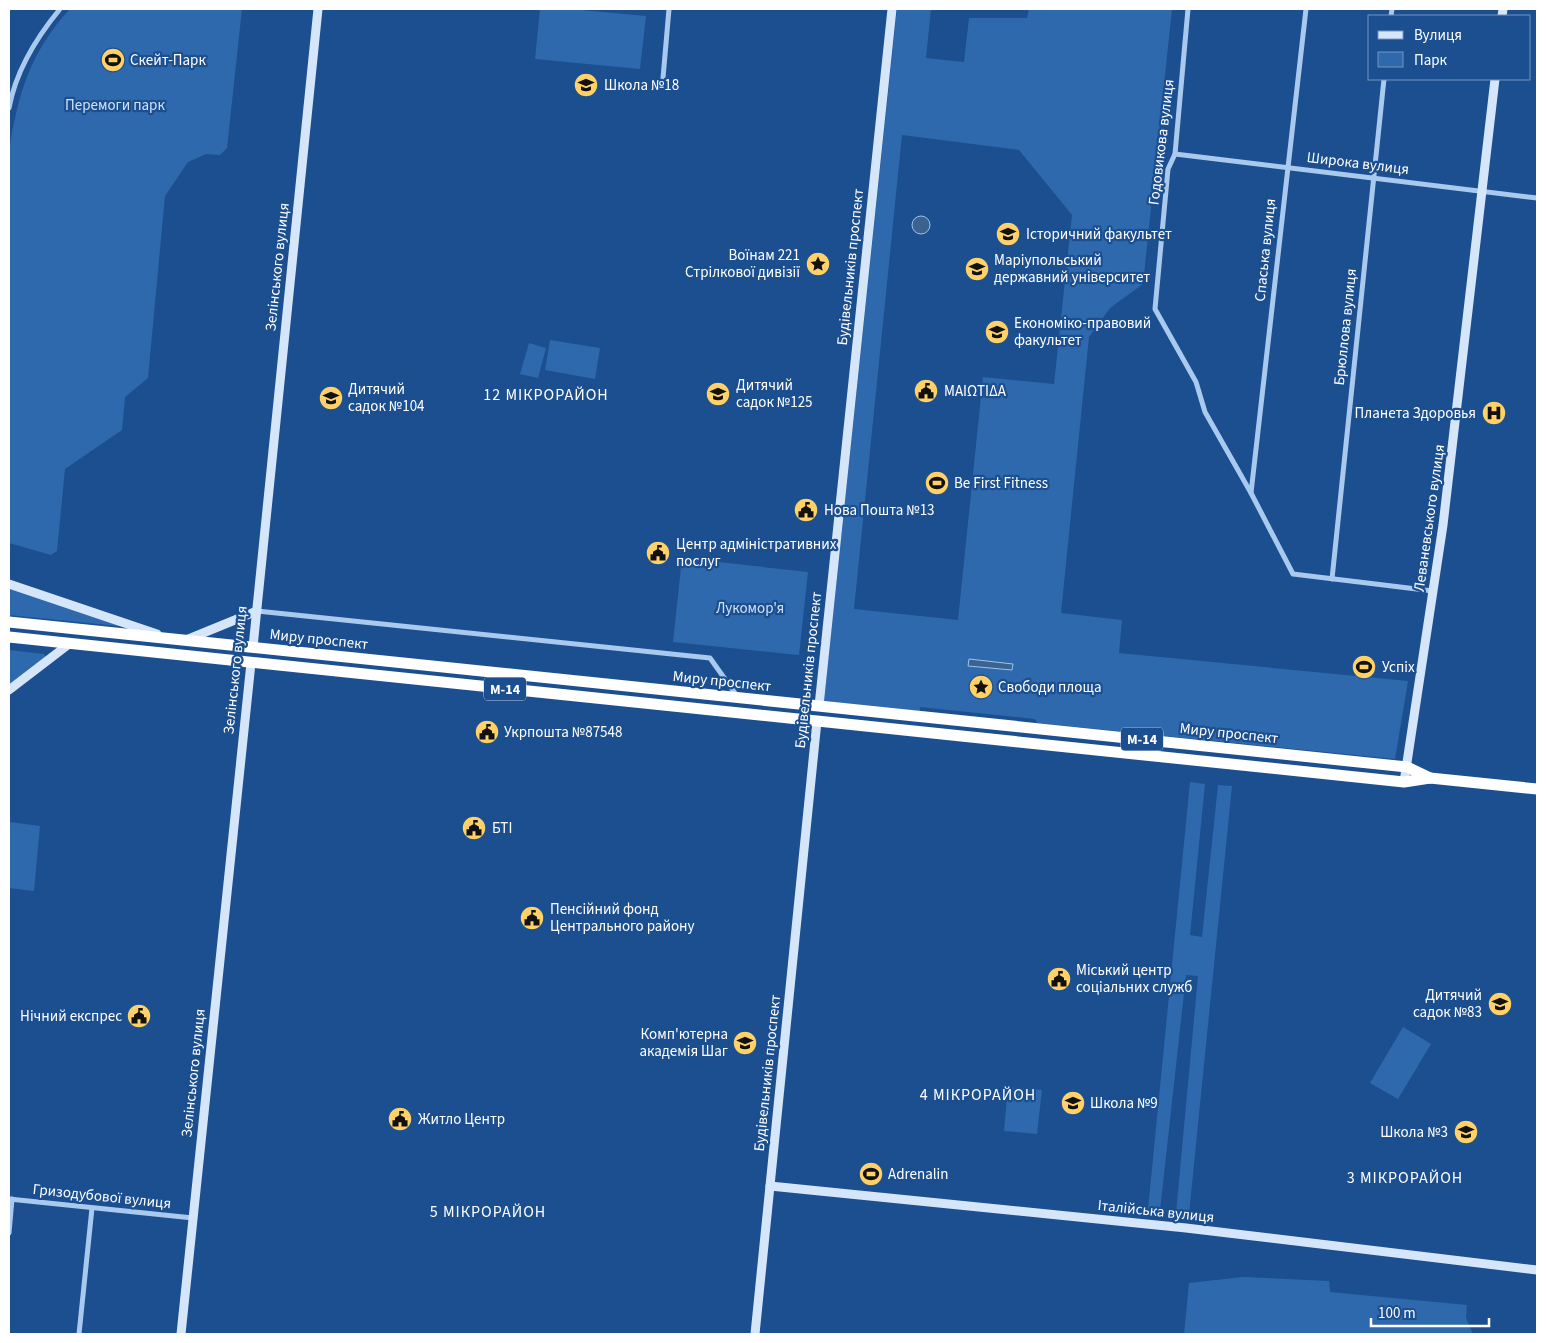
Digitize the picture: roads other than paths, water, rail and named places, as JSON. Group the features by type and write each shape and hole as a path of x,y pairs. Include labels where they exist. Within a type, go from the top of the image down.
{"highway":[{"name":"Миру проспект","path":"9,622 1406,767 1430,778"},
{"name":"Миру проспект","path":"9,638 1404,782 1430,778 1537,789"},
{"name":"Зелінського вулиця","path":"251,662 253,647"},
{"name":"Будівельників проспект","path":"817,721 819,706"}],"street":[{"path":"9,108 19,74 31,49 60,9"},
{"name":"Зелінського вулиця","path":"253,647 318,9"},
{"path":"663,78 669,9"},
{"name":"Будівельників проспект","path":"819,706 892,9"},
{"name":"Годовикова вулиця","path":"1188,9 1175,154 1168,169 1155,309 1196,382 1205,412 1251,493"},
{"name":"Спаська вулиця","path":"1251,493 1286,167 1306,9"},
{"name":"Брюллова вулиця","path":"1332,579 1384,80"},
{"name":"Леваневського вулиця","path":"1404,782 1433,591 1483,191 1495,80"},
{"name":"Широка вулиця","path":"1175,154 1537,198"},
{"path":"1251,493 1293,574 1433,591"},
{"path":"9,584 170,638"},
{"path":"186,640 257,611 710,658 738,697"},
{"path":"9,690 69,644"},
{"name":"Зелінського вулиця","path":"181,1334 251,662"},
{"name":"Будівельників проспект","path":"756,1334 817,721"},
{"name":"Італійська вулиця","path":"770,1186 1186,1228 1537,1270"},
{"path":"9,1233 10,1199"},
{"name":"Гризодубової вулиця","path":"10,1199 193,1218"},
{"path":"79,1334 92,1208"}],"place":[{"name":"Скейт-Парк","path":"113,60"},
{"name":"Школа №18","path":"586,85"},
{"name":"Історичний факультет","path":"1008,234"},
{"name":"Воїнам 221 Стрілкової дивізії","path":"818,264"},
{"name":"Маріупольський державний університет","path":"977,269"},
{"name":"Економіко-правовий факультет","path":"997,332"},
{"name":"ΜΑΙΩΤΙΔΑ","path":"926,391"},
{"name":"Дитячий садок №125","path":"718,394"},
{"name":"Дитячий садок №104","path":"331,398"},
{"name":"Планета Здоровья","path":"1494,413"},
{"name":"Be First Fitness","path":"937,483"},
{"name":"Нова Пошта №13","path":"806,510"},
{"name":"Центр адміністративних послуг","path":"658,553"},
{"name":"Успіх","path":"1364,667"},
{"name":"Свободи площа","path":"981,687"},
{"name":"Укрпошта №87548","path":"487,732"},
{"name":"БТІ","path":"474,828"},
{"name":"Пенсійний фонд Центрального району","path":"532,918"},
{"name":"Міський центр соціальних служб","path":"1059,979"},
{"name":"Дитячий садок №83","path":"1500,1004"},
{"name":"Нічний експрес","path":"139,1016"},
{"name":"Комп'ютерна академія Шаг","path":"745,1043"},
{"name":"Школа №9","path":"1073,1103"},
{"name":"Житло Центр","path":"400,1119"},
{"name":"Школа №3","path":"1466,1132"},
{"name":"Adrenalin","path":"871,1174"}],"district":[{"name":"12 МІКРОРАЙОН","path":"546,394"},
{"name":"4 МІКРОРАЙОН","path":"978,1094"},
{"name":"3 МІКРОРАЙОН","path":"1405,1177"},
{"name":"5 МІКРОРАЙОН","path":"488,1211"}],"park label":[{"name":"Перемоги парк","path":"115,105"},
{"name":"Лукомор'я","path":"750,608"}]}
